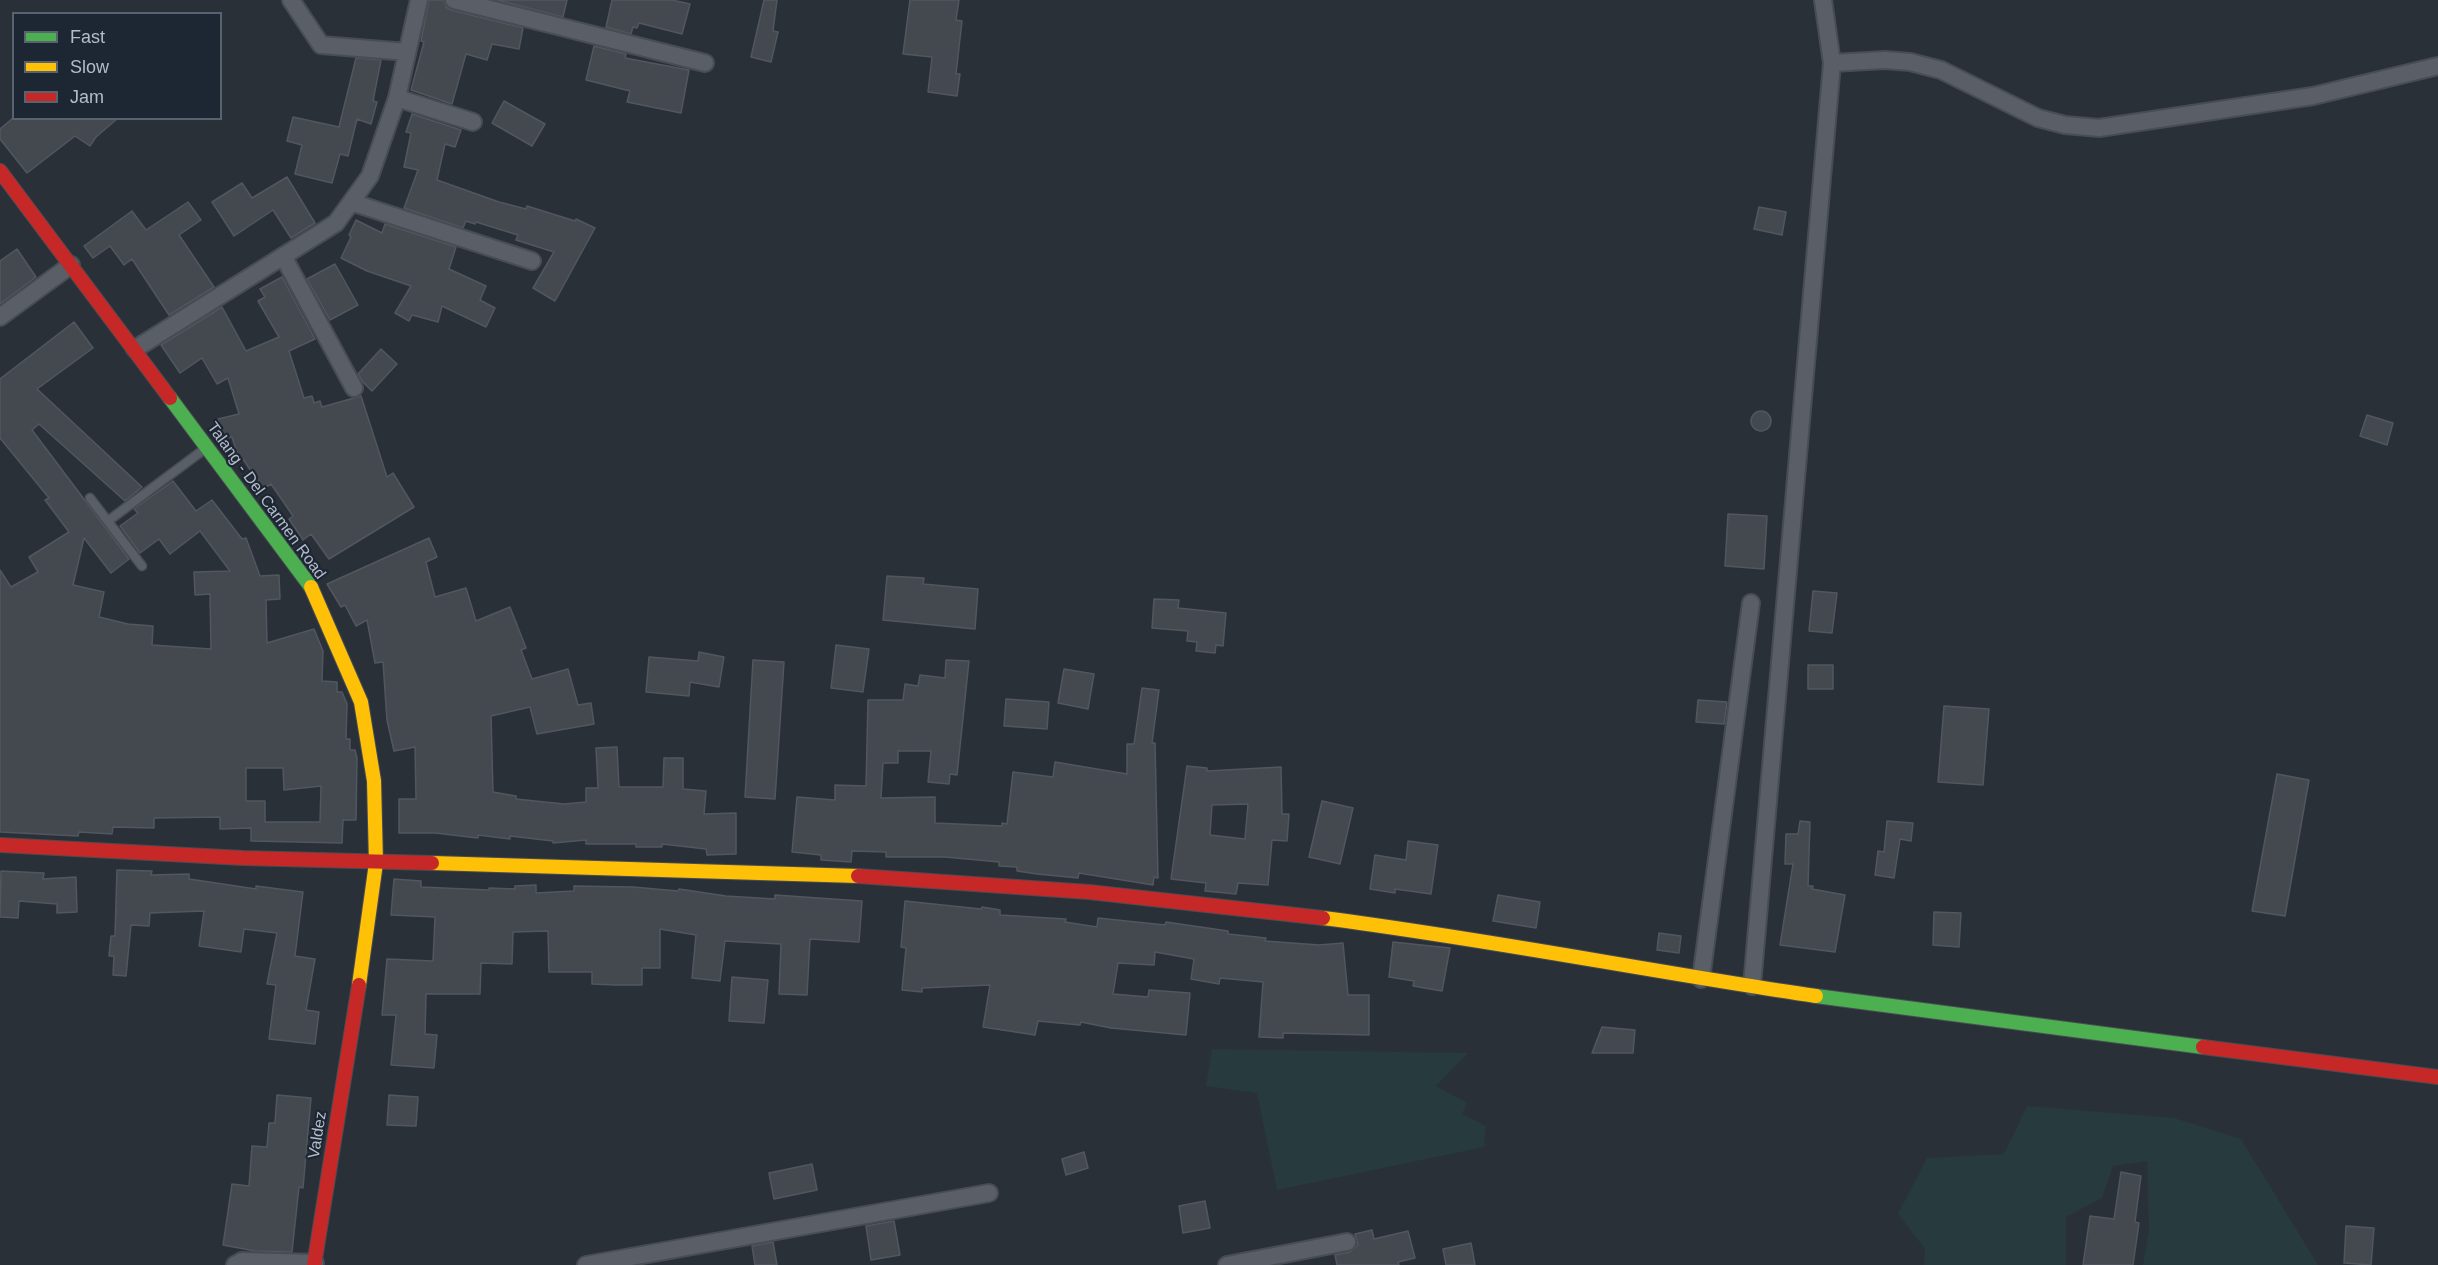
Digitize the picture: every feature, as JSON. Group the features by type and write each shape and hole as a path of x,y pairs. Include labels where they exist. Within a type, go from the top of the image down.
{"street":[{"path":"291,0 321,45 407,52"},
{"path":"135,349 336,223 370,176 397,98 419,0"},
{"path":"454,0 705,63"},
{"path":"1752,986 1833,63 1823,0"},
{"path":"1833,63 1885,60 1910,62 1941,70 2038,118 2065,125 2099,128 2313,96 2438,66"},
{"path":"397,98 473,122"},
{"name":"Talang - Del Carmen Road","path":"0,171 309,583 362,702 374,781 376,863 355,1011"},
{"path":"351,202 532,261"},
{"path":"283,256 354,388"},
{"path":"0,317 71,265"},
{"path":"1701,979 1750,603"},
{"path":"0,845 96,852 376,863 701,869 970,883 1206,904 1442,934 1701,979 1906,1009 2438,1077"},
{"name":"Valdez","path":"314,1264 355,1011"},
{"path":"586,1265 989,1192"},
{"path":"1227,1265 1347,1242"},
{"path":"235,1265 242,1262 314,1264"}],"lane":[{"path":"108,521 206,447"},
{"path":"90,498 142,566"}],"green space":[{"path":"1212,1049 1468,1053 1436,1086 1467,1103 1462,1114 1486,1126 1484,1147 1277,1190 1257,1093 1206,1086"},
{"path":"2027,1106 2174,1118 2241,1139 2318,1265 2143,1265 2149,1230 2147,1161 2113,1166 2102,1198 2066,1217 2066,1265 1924,1265 1925,1249 1898,1214 1927,1158 2004,1154"}],"building":[{"path":"429,0 444,0 446,7 451,10 523,28 519,49 492,44 487,60 466,54 452,104 411,90 424,42 421,41"},
{"path":"497,0 567,0 563,17"},
{"path":"612,0 672,0 690,4 682,34 639,23 637,28 633,27 631,34 606,27"},
{"path":"764,0 777,0 773,31 778,32 771,62 751,57"},
{"path":"910,0 959,0 956,20 962,21 956,74 960,74 957,96 928,92 932,57 903,54"},
{"path":"594,46 626,54 625,58 689,70 681,113 627,102 630,91 586,80"},
{"path":"356,58 381,60 373,101 377,102 371,124 357,119 348,156 340,154 332,183 295,174 302,145 287,141 293,117 339,127"},
{"path":"504,101 545,124 532,146 492,123"},
{"path":"412,114 461,130 455,147 445,144 437,180 499,202 526,209 527,206 575,221 576,219 595,228 555,301 533,288 554,252 516,240 518,235 476,222 475,224 466,221 463,228 404,208 418,170 404,167 411,133 406,132"},
{"path":"12,119 116,120 96,137 90,146 75,136 27,173 0,139 0,129"},
{"path":"287,177 315,223 291,238 273,210 234,236 212,202 242,183 252,198"},
{"path":"188,202 201,220 179,235 214,287 169,315 132,259 124,265 110,246 93,258 84,246 132,211 146,230"},
{"path":"1759,207 1786,212 1782,235 1754,229"},
{"path":"356,220 382,233 385,224 456,247 449,269 486,286 480,300 495,308 486,327 442,306 438,322 412,315 409,321 395,313 411,286 367,271 341,258"},
{"path":"17,249 36,277 0,304 0,261"},
{"path":"335,264 358,305 330,320 307,279"},
{"path":"282,277 315,339 289,351 304,398 312,396 314,403 320,401 322,407 361,396 387,477 393,473 414,507 329,559 311,534 303,540 289,519 293,516 271,484 263,489 243,459 239,460 232,437 223,439 218,419 239,414 228,378 217,384 202,358 180,373 161,345 222,307 246,351 279,337 258,301 265,297 260,289"},
{"path":"74,322 93,348 37,389 142,487 125,501 39,424 32,430 129,559 111,573 84,538 73,585 104,592 99,617 128,624 153,626 152,645 211,649 210,594 195,595 194,572 230,571 200,531 170,554 159,539 140,553 120,526 138,513 134,509 173,481 196,511 212,500 242,539 246,538 260,576 279,575 280,599 266,600 267,643 314,629 323,651 322,681 337,682 337,692 342,692 347,704 346,739 350,739 350,750 355,750 357,758 356,820 343,820 342,843 251,841 251,828 220,829 220,817 154,818 154,828 113,827 112,834 79,832 78,836 0,832 0,570 11,587 38,572 29,557 69,532 45,500 49,498 0,438 0,379","holes":["246,768 283,768 284,790 321,786 320,822 265,822 265,801 246,801"]},
{"path":"381,349 397,364 372,391 358,374"},
{"path":"1761,411 1768,414 1771,421 1768,428 1761,431 1754,428 1751,421 1754,414"},
{"path":"2367,415 2393,423 2387,445 2360,436"},
{"path":"1728,514 1767,516 1764,569 1725,566"},
{"path":"429,538 437,557 426,562 435,597 466,588 476,621 510,607 526,648 521,650 532,679 568,669 578,705 591,703 594,724 537,734 530,707 491,716 493,792 516,796 516,799 564,804 586,802 586,788 598,788 596,748 617,747 619,787 663,787 664,758 683,758 683,789 706,791 704,814 736,813 736,854 707,855 706,849 662,844 662,847 636,847 636,844 586,844 586,840 553,843 553,841 510,836 510,839 478,835 478,838 435,833 399,833 399,799 416,799 415,747 394,751 387,720 383,662 375,663 367,620 356,626 345,605 341,607 327,584"},
{"path":"887,576 924,578 923,584 978,589 975,629 883,620"},
{"path":"1813,591 1837,593 1832,633 1809,631"},
{"path":"1154,599 1179,600 1178,608 1226,613 1223,646 1216,645 1215,653 1196,651 1197,642 1187,641 1188,631 1152,628"},
{"path":"836,645 869,649 863,692 831,688"},
{"path":"699,652 724,657 719,687 690,682 689,696 646,692 649,657 698,661"},
{"path":"753,660 784,662 775,799 745,797"},
{"path":"946,660 969,661 957,775 950,774 949,784 928,782 931,751 898,751 898,763 883,763 881,798 935,797 935,823 1002,826 1002,823 1007,824 1013,772 1053,777 1055,762 1127,774 1127,744 1134,744 1142,688 1159,690 1152,743 1155,743 1158,878 1154,877 1153,885 1079,873 1078,878 1037,874 1017,871 1017,867 999,866 999,862 945,857 886,857 886,852 852,851 851,862 821,860 821,855 792,852 797,797 835,800 835,785 866,786 868,700 903,700 905,684 918,686 920,675 945,678"},
{"path":"1808,665 1833,665 1833,689 1808,689"},
{"path":"1064,669 1094,674 1088,709 1058,703"},
{"path":"1006,699 1049,702 1047,729 1004,726"},
{"path":"1698,700 1727,702 1724,724 1696,722"},
{"path":"1944,706 1989,709 1983,785 1938,782"},
{"path":"1187,766 1207,768 1207,771 1281,767 1282,814 1289,814 1287,841 1272,840 1268,885 1238,883 1236,894 1205,891 1206,883 1171,879","holes":["1248,804 1245,839 1210,835 1212,805"]},
{"path":"2277,774 2309,780 2285,916 2252,911"},
{"path":"1322,801 1353,808 1340,864 1309,857"},
{"path":"1800,821 1810,822 1808,886 1813,886 1812,889 1845,895 1835,952 1780,945 1793,864 1785,864 1786,834 1798,834"},
{"path":"1887,821 1913,823 1911,841 1900,839 1894,878 1875,875 1878,851 1884,852"},
{"path":"1408,841 1438,845 1431,894 1395,889 1395,893 1370,889 1375,855 1406,860"},
{"path":"117,870 152,871 151,875 189,874 189,879 256,889 256,886 303,892 295,956 315,959 306,1010 319,1012 315,1044 269,1039 276,985 267,984 277,933 244,929 241,952 199,946 204,911 150,913 149,926 131,925 126,976 113,975 114,956 109,956 111,936 115,936"},
{"path":"1,871 44,873 43,879 76,877 77,912 57,913 57,904 19,901 18,918 0,917"},
{"path":"394,879 421,881 421,887 489,890 489,888 515,889 515,886 536,885 536,893 574,891 574,886 633,887 678,891 679,889 726,896 775,899 775,895 862,901 859,942 810,939 807,995 779,994 781,944 725,941 720,981 692,978 696,935 660,929 660,968 642,968 642,985 592,984 592,972 549,972 548,931 513,932 512,964 481,963 480,994 426,994 425,1034 437,1035 434,1068 391,1065 396,1015 382,1015 387,959 433,961 435,917 391,915"},
{"path":"1498,895 1540,902 1536,928 1493,921"},
{"path":"905,901 981,909 982,907 1000,910 1000,915 1066,919 1065,922 1097,927 1098,918 1165,925 1166,922 1228,931 1228,934 1266,938 1265,941 1319,945 1343,943 1348,995 1369,995 1369,1035 1283,1033 1283,1038 1259,1037 1263,982 1220,978 1219,984 1191,979 1194,959 1155,952 1154,965 1118,963 1113,994 1148,997 1149,990 1190,993 1186,1035 1111,1028 1081,1022 1080,1025 1038,1021 1035,1035 983,1027 990,985 922,988 922,992 902,990 906,948 901,947"},
{"path":"1934,912 1961,913 1959,947 1933,945"},
{"path":"1659,933 1681,936 1679,953 1657,950"},
{"path":"1393,942 1450,948 1442,991 1413,986 1414,981 1389,977"},
{"path":"732,977 768,980 764,1023 729,1021"},
{"path":"1602,1027 1635,1030 1633,1053 1592,1053"},
{"path":"277,1095 311,1098 303,1188 299,1187 292,1252 255,1251 223,1245 232,1184 249,1186 252,1146 267,1147 269,1123 275,1123"},
{"path":"389,1095 418,1097 416,1126 387,1125"},
{"path":"1084,1152 1088,1168 1066,1175 1062,1159"},
{"path":"812,1164 817,1190 774,1199 769,1173"},
{"path":"2121,1172 2141,1176 2135,1222 2139,1223 2133,1265 2083,1265 2090,1216 2114,1219"},
{"path":"1205,1201 1210,1228 1183,1233 1179,1206"},
{"path":"894,1221 900,1255 871,1260 866,1226"},
{"path":"2346,1226 2374,1228 2371,1265 2344,1263"},
{"path":"1372,1230 1374,1239 1408,1231 1415,1258 1398,1262 1399,1265 1337,1265 1335,1255 1350,1252 1358,1245 1355,1234"},
{"path":"773,1242 777,1265 755,1265 752,1246"},
{"path":"1471,1243 1475,1265 1446,1265 1443,1249"}],"traffic: fast":[{"path":"170,398 311,587"},
{"path":"1816,996 2203,1047"}],"traffic: slow":[{"path":"311,587 361,702 374,781 376,863 359,985"},
{"path":"432,863 858,876"},
{"path":"1323,918 1816,996"}],"traffic: jam":[{"path":"0,171 170,398"},
{"path":"0,845 243,858 432,863"},
{"path":"858,876 1089,892 1323,918"},
{"path":"314,1265 359,985"},
{"path":"2203,1047 2438,1077"}]}
